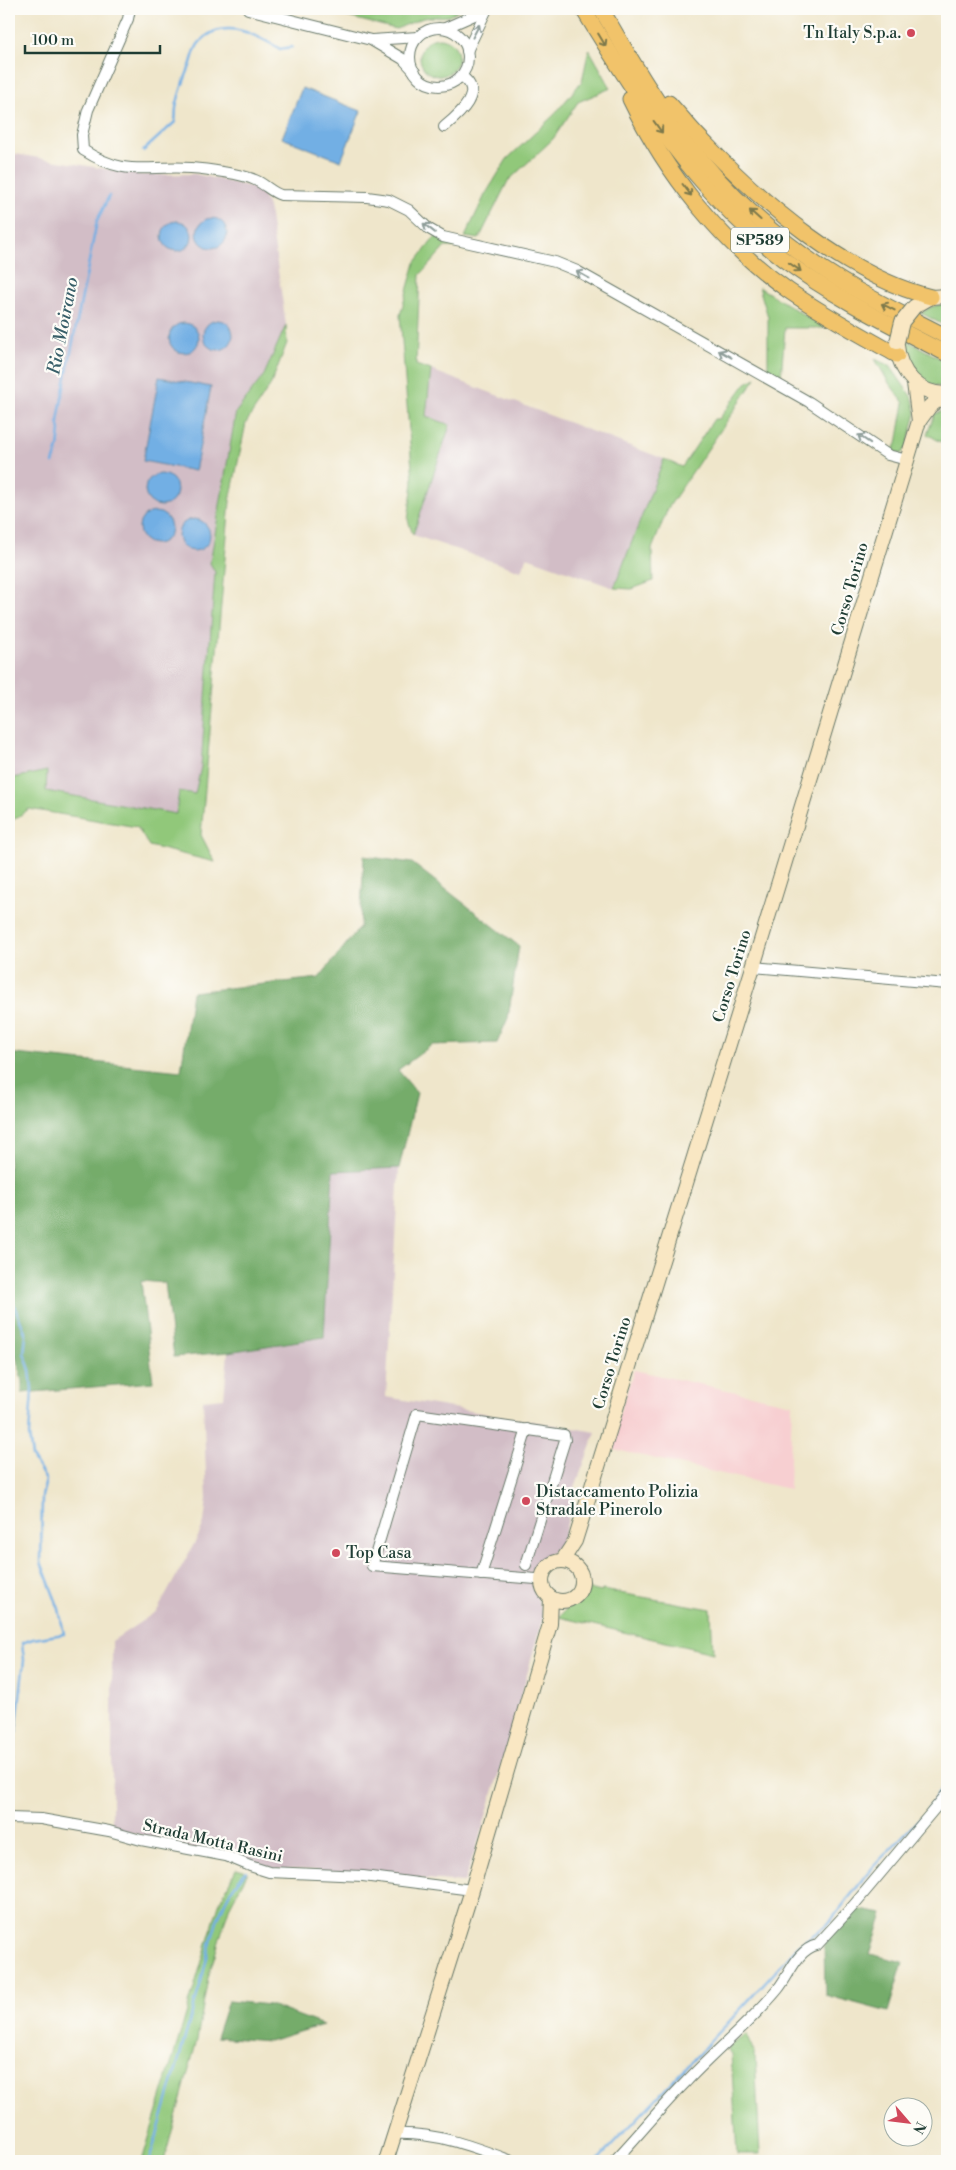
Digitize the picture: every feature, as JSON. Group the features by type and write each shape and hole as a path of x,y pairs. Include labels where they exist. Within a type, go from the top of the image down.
{"main road":[{"name":"SP589","path":"583,9 621,72 656,124 697,178 751,232 784,259 824,287 947,354"},
{"name":"SP589","path":"601,9 638,70 684,138 728,189 764,223 839,280 947,337"},
{"path":"638,70 725,164 787,218 831,249 871,273 902,288 941,295"},
{"path":"621,72 630,99 654,146 705,214 724,235 787,290 815,308 897,349"},
{"path":"941,295 914,307 902,322 897,349 903,371 914,383 929,392 946,394"},
{"path":"914,383 919,420"},
{"path":"919,420 930,406 946,394"},
{"name":"Corso Torino","path":"575,1541 753,968 919,420"},
{"path":"575,1541 577,1566 582,1578 581,1590 576,1597 558,1600 544,1591 543,1574 549,1565 562,1560 575,1541"},
{"path":"562,1560 577,1566"},
{"path":"386,2161 472,1890 558,1600"}],"street":[{"path":"138,9 129,14 88,110 82,135 83,150 115,167 132,169 191,168 255,180 281,195 367,197 389,200 409,210 429,230 443,238 555,262 577,271 809,402 888,455 907,460"},
{"path":"248,9 371,40 403,59 428,84 437,86 446,85 460,76 468,60 468,51 486,10"},
{"path":"415,72 411,64 410,54 418,37 426,31 435,28 445,28 486,10"},
{"path":"445,28 460,36 468,51"},
{"path":"371,40 418,37"},
{"path":"444,127 461,113 470,99 469,86 466,79 460,76"},
{"path":"753,968 947,984"},
{"path":"526,1565 566,1437 562,1433 417,1414 372,1566 542,1581"},
{"path":"481,1575 527,1429"},
{"path":"614,2161 686,2082 758,2011 778,1988 803,1952 809,1947 817,1945 853,1906 947,1794"},
{"name":"Strada Motta Rasini","path":"9,1818 41,1818 109,1831 141,1840 226,1856 269,1872 363,1876 472,1890"},
{"path":"394,2134 412,2133 436,2137 471,2146 512,2161"}],"shaded area":[{"path":"9,153 143,175 195,174 252,187 262,193 269,209 286,325 264,375 236,412 210,563 215,572 201,767 195,794 179,791 176,814 46,791 46,771 9,779"},
{"path":"431,370 664,459 614,588 527,557 521,571 413,535 450,425 426,417"},
{"path":"399,1168 386,1397 596,1432 575,1487 562,1546 540,1560 533,1585 543,1616 511,1733 464,1882 314,1870 273,1869 112,1828 112,1641 157,1611 199,1535 204,1522 207,1499 203,1400 224,1398 228,1352 324,1337 333,1171"},
{"path":"634,1370 792,1404 789,1489 608,1448"}],"green space":[{"path":"341,9 460,9 449,16 423,18 396,29 340,15"},
{"path":"439,38 453,43 458,57 453,71 439,76 425,71 420,57 425,43"},
{"path":"589,49 611,88 578,102 553,139 508,181 479,239 465,237 485,195 507,159 554,115 582,81"},
{"path":"435,237 468,247 445,247 420,275 416,365 431,370 426,416 450,425 413,535 408,520 413,482 400,315 415,263"},
{"path":"759,287 825,328 785,328 781,378 768,374 768,317"},
{"path":"947,303 947,327 921,313 931,307"},
{"path":"286,325 287,343 271,384 246,423 230,501 201,835 215,862 149,846 137,827 29,809 9,823 9,779 47,771 46,791 176,814 179,791 195,794 201,767 215,572 210,563 236,412 264,375"},
{"path":"906,340 947,362 947,387 938,386 922,379 912,366"},
{"path":"875,359 890,366 913,399 916,413 907,447 901,454 892,451 897,444 904,403 889,383"},
{"path":"756,378 668,508 652,549 653,581 632,589 614,588 664,459 682,467 714,419 719,419 746,383"},
{"path":"947,409 947,431 941,442 927,434 935,414"},
{"path":"364,856 412,863 519,946 508,1018 497,1043 432,1045 398,1070 417,1093 399,1168 333,1171 324,1337 228,1352 174,1357 165,1283 141,1281 153,1382 22,1393 22,1382 9,1325 9,1052 181,1071 192,992 319,978 360,927"},
{"path":"587,1589 711,1609 713,1653 559,1617 567,1608 579,1603"},
{"path":"236,1869 248,1872 229,1908 208,1978 197,2040 164,2161 142,2161 219,1904"},
{"path":"855,1909 883,1914 870,1954 903,1962 888,2012 825,1995 824,1942"},
{"path":"228,2001 270,2005 323,2025 269,2041 216,2037"},
{"path":"746,2034 755,2054 760,2154 737,2154 731,2054 727,2049"}],"water":[{"path":"302,88 361,111 341,161 282,138"},
{"path":"212,218 223,222 227,233 223,244 212,248 201,244 197,233 201,222"},
{"path":"177,221 188,225 192,236 188,247 177,251 166,247 162,236 166,225"},
{"path":"218,320 229,324 233,335 229,346 218,350 207,346 203,335 207,324"},
{"path":"184,323 195,327 199,338 195,349 184,353 173,349 169,338 173,327"},
{"path":"159,377 211,387 195,471 143,461"},
{"path":"161,474 173,478 177,490 173,502 161,506 149,502 145,490 149,478"},
{"path":"155,512 167,516 171,528 167,540 155,544 143,540 139,528 143,516"},
{"path":"194,519 206,523 210,535 206,547 194,551 182,547 178,535 182,523"}],"waterway":[{"name":"Rio Moirano","path":"143,151 175,122 178,98 195,50 198,44 209,34 219,30 240,30 261,38 280,49 292,47"},
{"name":"Rio Moirano","path":"53,463 58,448 60,430 58,421 63,392 97,221 109,196"},
{"path":"9,1292 26,1335 24,1353 30,1370 32,1390 29,1435 32,1457 46,1480 42,1496 41,1562 59,1609 64,1634 33,1639 22,1643 24,1660 9,1795"},
{"path":"928,1809 947,1781"},
{"path":"597,2161 798,1946 828,1924 873,1867 921,1817"},
{"path":"149,2161 221,1911 236,1883 247,1871"}],"place":[{"name":"Tn Italy S.p.a.","path":"911,33"},
{"name":"Distaccamento Polizia Stradale Pinerolo","path":"526,1501"},
{"name":"Top Casa","path":"336,1553"}]}
